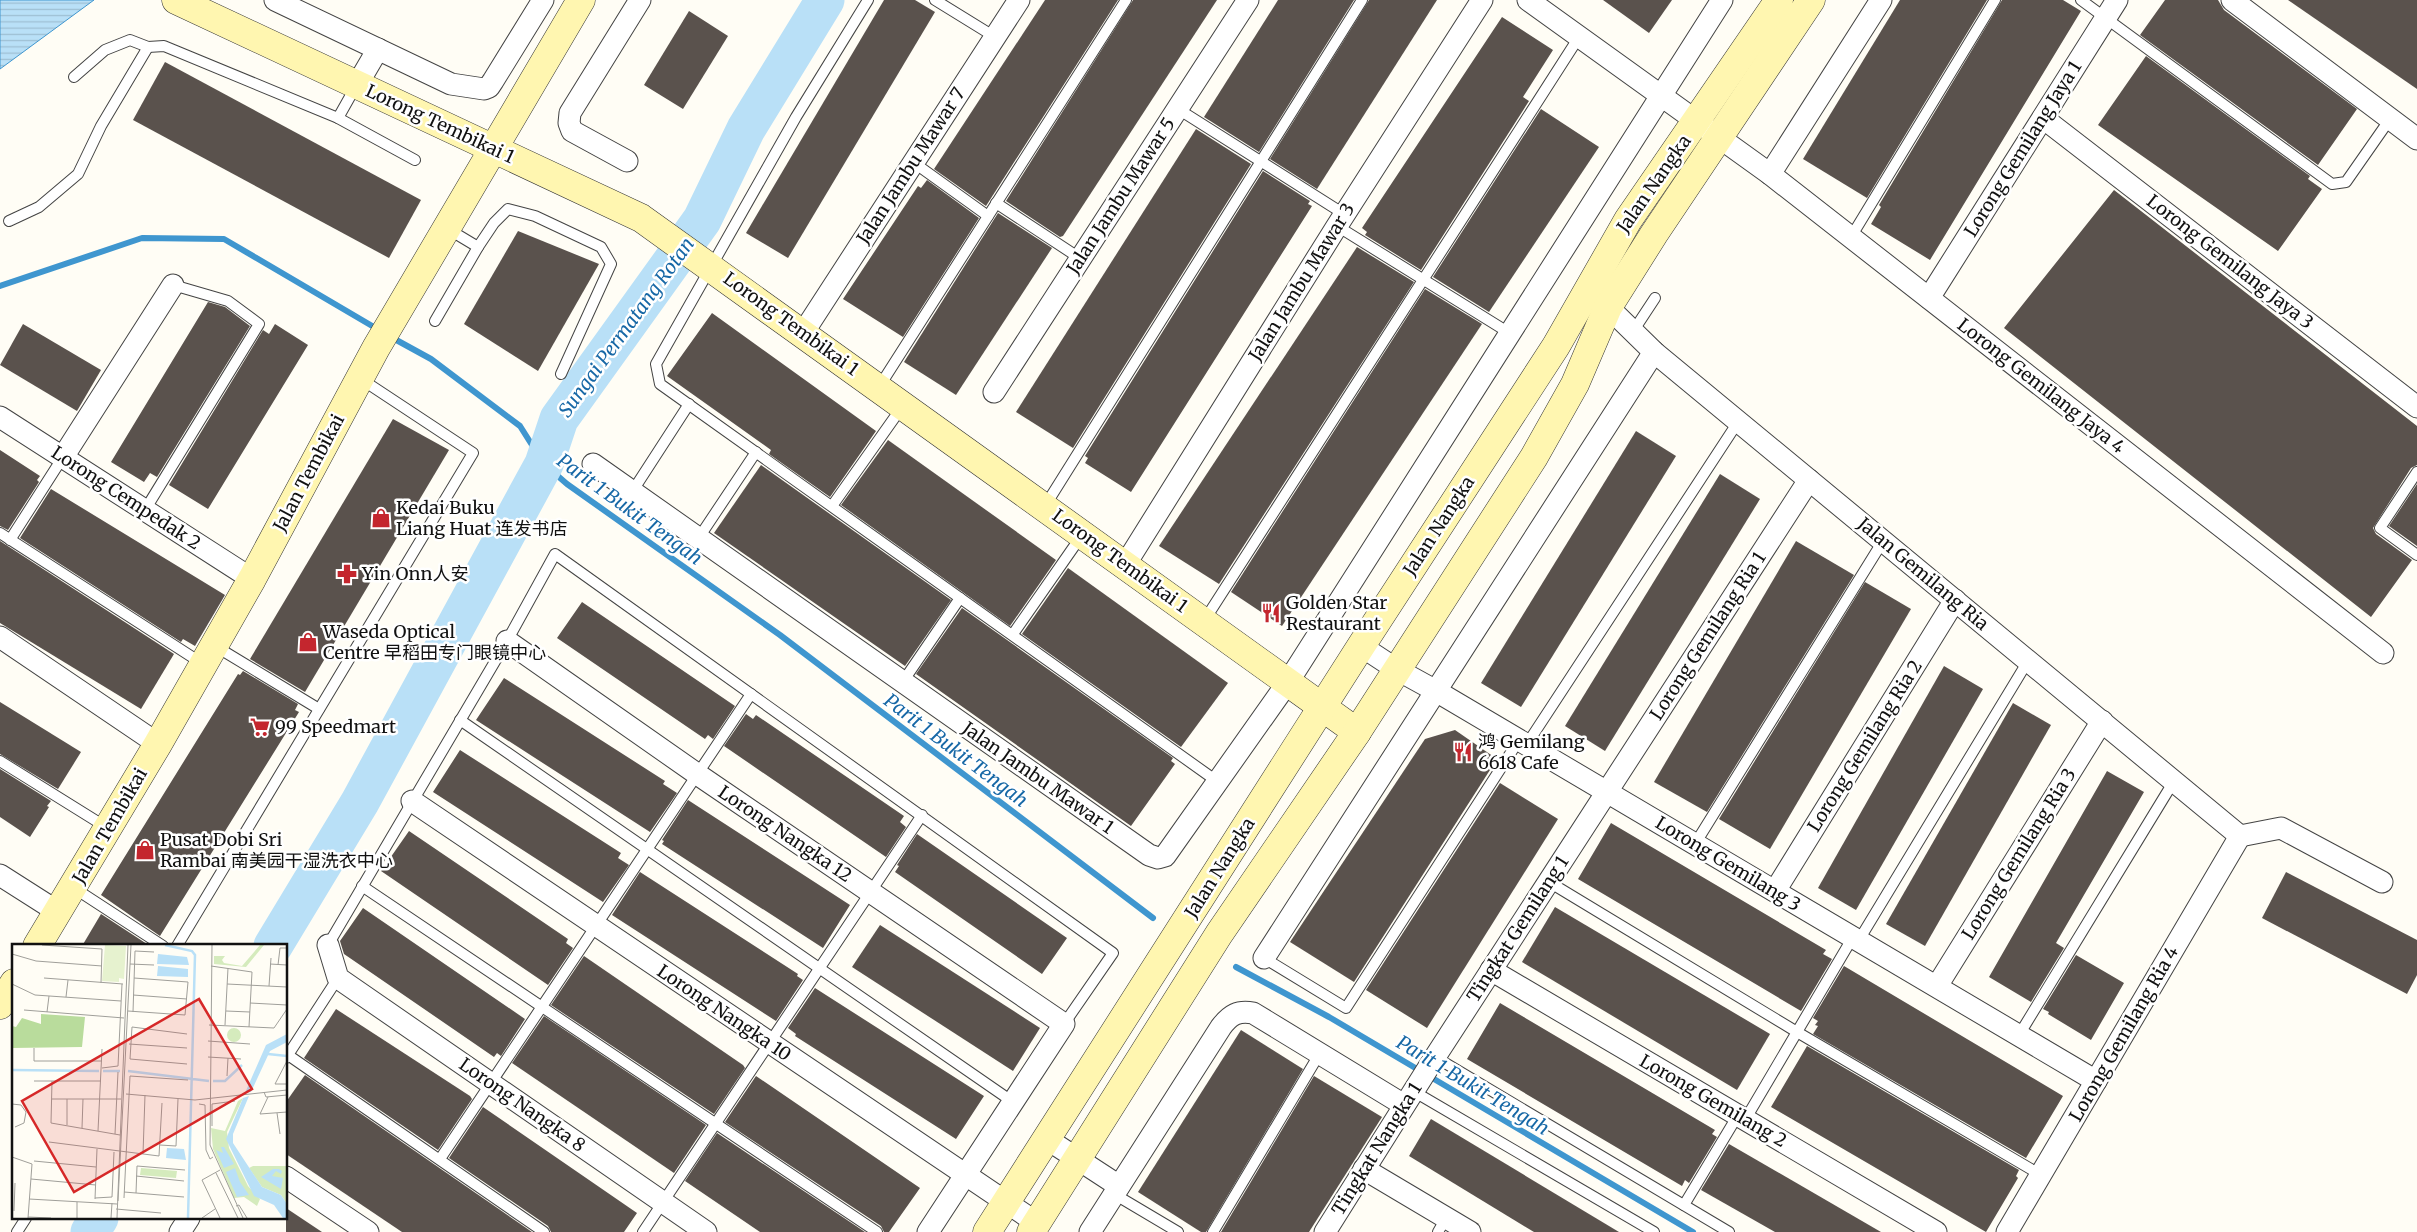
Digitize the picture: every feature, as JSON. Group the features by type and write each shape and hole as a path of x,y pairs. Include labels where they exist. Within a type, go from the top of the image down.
{"street":[{"name":"Lorong Tembikai 1","path":"176,0 641,218 879,387 1357,732"},
{"path":"275,0 451,84 484,89 493,82 539,6 562,30"},
{"name":"Jalan Tembikai","path":"38,944 109,829 209,655 376,348 581,0"},
{"path":"627,161 572,131 569,123 570,113 640,0"},
{"name":"Jalan Jambu Mawar 7","path":"803,333 1019,0"},
{"name":"Jalan Jambu Mawar 5","path":"994,392 1248,0"},
{"name":"Jalan Jambu Mawar 3","path":"1125,565 1340,220 1482,0"},
{"name":"Lorong Gemilang Jaya 4","path":"1528,0 1770,174 2383,653"},
{"name":"Jalan Jambu Mawar 1","path":"593,464 902,683 1149,855 1158,858 1170,852 1288,682 1722,0"},
{"name":"Jalan Nangka","path":"988,1232 1361,646 1556,346 1602,262 1628,220 1779,0"},
{"name":"Jalan Nangka","path":"1034,1228 1219,934 1357,732 1534,457 1575,384 1608,307 1654,234 1811,0"},
{"path":"1770,174 1881,0"},
{"name":"Lorong Gemilang Jaya 1","path":"1929,298 2117,0"},
{"path":"2232,0 2417,139"},
{"path":"357,85 378,48"},
{"name":"Lorong Gemilang Jaya 3","path":"2043,118 2417,407"},
{"path":"62,457 173,285"},
{"name":"Jalan Gemilang Ria","path":"1608,307 1632,333 1654,352 2240,836"},
{"path":"1264,958 1654,352"},
{"name":"Lorong Cempedak 2","path":"0,417 252,579"},
{"name":"Lorong Gemilang Ria 1","path":"1607,792 1809,480"},
{"name":"Lorong Gemilang Ria 2","path":"1775,891 1955,600"},
{"path":"0,637 158,744"},
{"name":"Lorong Nangka 12","path":"507,641 1064,1024"},
{"name":"Lorong Gemilang 3","path":"1361,646 1396,669 1523,742 2096,1081"},
{"name":"Lorong Gemilang Ria 3","path":"1937,986 2102,721"},
{"name":"Tingkat Gemilang 1","path":"1432,1061 1607,792"},
{"name":"Lorong Nangka 10","path":"412,801 965,1174 1006,1203 1034,1228"},
{"path":"2240,836 2281,828 2382,882"},
{"name":"Lorong Gemilang Ria 4","path":"2007,1232 2240,836"},
{"path":"0,875 58,912"},
{"path":"328,945 338,978"},
{"name":"Lorong Gemilang 2","path":"1491,970 1936,1232"},
{"name":"Lorong Nangka 8","path":"338,978 706,1232"},
{"path":"0,1005 12,986"},
{"path":"1090,1232 1221,1027 1235,1013 1243,1011 1253,1014 1320,1053 1411,1094"},
{"path":"928,1232 1064,1024"},
{"name":"Tingkat Nangka 1","path":"1325,1232 1432,1061"},
{"path":"1047,1139 1077,1159 1117,1190"},
{"path":"1364,1169 1442,1225 1470,1232"},
{"path":"288,1178 368,1232"}],"lane":[{"path":"868,0 706,263 656,364 660,384 1218,782"},
{"path":"935,0 995,37"},
{"path":"879,387 1126,0"},
{"path":"1044,507 1362,0"},
{"path":"1851,237 1995,0"},
{"path":"2081,0 2332,184 2346,182 2390,119"},
{"path":"1204,622 1579,37"},
{"path":"74,77 105,50 130,40 148,47 164,46 338,118 415,160"},
{"path":"9,221 39,207 78,174 101,126 148,47"},
{"path":"338,118 357,85"},
{"path":"1178,109 1260,161 1423,280 1511,334"},
{"path":"913,162 988,216"},
{"path":"996,203 1081,259"},
{"path":"435,321 494,223 508,209 535,216 601,246 611,264 561,374"},
{"path":"447,228 478,247"},
{"path":"145,510 259,324 228,301 173,285"},
{"path":"1632,333 1655,298"},
{"path":"178,944 473,453 360,378"},
{"path":"632,492 689,404"},
{"path":"832,506 903,405"},
{"path":"1264,958 1346,1008 1738,422"},
{"path":"698,539 756,452"},
{"path":"10,540 62,457"},
{"path":"2417,472 2380,528 2417,555"},
{"path":"0,533 209,655 319,709"},
{"path":"1013,634 1083,534"},
{"path":"1695,844 1883,541"},
{"path":"328,945 507,641 555,554 1113,953 1064,1024"},
{"path":"902,683 960,598"},
{"path":"1684,1205 1856,939 2028,661"},
{"path":"440,1159 752,694"},
{"path":"460,720 1013,1102"},
{"path":"0,761 109,829"},
{"path":"2019,1035 2174,781"},
{"path":"643,1232 922,815"},
{"path":"1548,882 1797,1032 2041,1175"},
{"path":"362,886 714,1125 877,1232"},
{"path":"73,888 161,944"},
{"path":"288,1054 338,978"},
{"path":"1213,1232 1320,1053"},
{"path":"288,1057 544,1232"},
{"path":"1432,1061 1730,1232"},
{"path":"1411,1094 1654,1232"},
{"path":"1117,1190 1178,1232"},
{"path":"17,1232 25,1220"}],"water":[{"path":"0,0 94,0 0,69"}],"building":[{"path":"884,0 915,0 935,12 788,258 746,233"},
{"path":"1045,0 1118,0 986,206 934,169"},
{"path":"1133,0 1217,0 1063,236 1060,237 1006,201"},
{"path":"1278,0 1354,0 1259,152 1204,117"},
{"path":"1369,0 1437,0 1317,189 1270,159"},
{"path":"1603,0 1672,0 1649,33"},
{"path":"1900,0 1987,0 1867,198 1803,159"},
{"path":"2002,0 2063,0 2081,11 1930,260 1871,224 1881,207 1879,205"},
{"path":"2165,0 2218,0 2224,10 2357,109 2318,165 2140,35"},
{"path":"2288,0 2417,0 2417,89"},
{"path":"689,11 728,36 683,109 644,85"},
{"path":"1502,17 1553,50 1523,97 1529,101 1421,270 1365,235 1367,232 1362,228"},
{"path":"2146,56 2310,176 2308,179 2322,189 2278,251 2098,125"},
{"path":"165,62 421,200 389,258 133,120"},
{"path":"1541,109 1599,147 1489,312 1433,277"},
{"path":"1196,129 1251,164 1073,448 1016,412"},
{"path":"1263,171 1310,201 1308,204 1312,206 1131,492 1085,463 1088,458 1085,456"},
{"path":"927,180 979,218 903,337 843,299 918,186 921,188"},
{"path":"2114,190 2417,426 2417,465 2411,468 2373,528 2376,534 2412,560 2371,617 2004,328"},
{"path":"998,213 1052,248 956,395 904,362"},
{"path":"518,231 599,264 538,371 464,324"},
{"path":"1357,247 1414,282 1219,584 1159,546"},
{"path":"1425,289 1482,324 1282,626 1231,592"},
{"path":"208,302 225,307 250,326 157,477 150,473 144,482 111,462"},
{"path":"712,313 876,431 830,497 769,454 771,450 667,376"},
{"path":"23,324 101,370 77,411 0,365"},
{"path":"275,324 308,345 208,509 169,485 263,330 269,334"},
{"path":"393,419 449,450 305,692 250,659"},
{"path":"1636,431 1676,456 1521,707 1481,683"},
{"path":"888,440 1056,560 1010,626 841,505"},
{"path":"0,450 40,476 37,480 39,482 8,530 0,526"},
{"path":"761,465 951,600 905,666 714,533"},
{"path":"1720,474 1760,499 1605,751 1565,726"},
{"path":"2417,484 2417,546 2389,526"},
{"path":"51,489 225,595 195,646 183,639 181,642 20,538"},
{"path":"0,541 174,654 141,709 0,623"},
{"path":"1796,541 1854,575 1707,812 1654,782"},
{"path":"1068,568 1228,683 1181,747 1022,634"},
{"path":"1865,582 1911,609 1770,849 1719,819"},
{"path":"582,602 735,706 713,739 708,735 705,739 557,638"},
{"path":"962,608 1173,758 1171,761 1175,764 1131,826 916,674"},
{"path":"1944,666 1983,689 1856,910 1818,888"},
{"path":"243,671 298,704 295,710 299,712 160,936 101,895 238,674 240,675"},
{"path":"504,678 665,781 663,784 677,793 650,832 476,720"},
{"path":"0,702 81,752 58,789 0,754"},
{"path":"2013,703 2051,725 1925,946 1886,924"},
{"path":"746,714 753,719 756,715 904,816 900,822 906,827 886,857 724,746"},
{"path":"1455,730 1497,759 1354,982 1290,942 1425,739"},
{"path":"460,750 621,853 618,858 629,865 603,902 433,792"},
{"path":"0,769 51,801 30,837 0,817"},
{"path":"2107,771 2144,792 2056,943 2064,948 2031,1002 1989,977"},
{"path":"1500,783 1558,819 1427,1028 1366,990"},
{"path":"688,800 850,905 823,948 662,844 664,841 662,840"},
{"path":"1611,823 1826,950 1823,954 1832,959 1801,1011 1578,879"},
{"path":"409,831 568,939 566,943 573,948 548,985 381,871"},
{"path":"917,834 1067,938 1042,974 895,872 899,866 897,865"},
{"path":"640,872 798,974 797,976 803,980 776,1021 612,915"},
{"path":"2286,872 2417,940 2417,975 2407,994 2262,918"},
{"path":"1555,907 1770,1034 1737,1090 1522,962"},
{"path":"363,908 525,1019 501,1056 497,1053 494,1057 344,954 340,941"},
{"path":"101,914 147,944 83,944"},
{"path":"880,925 1040,1028 1013,1071 852,967"},
{"path":"2076,955 2124,983 2091,1040 2043,1009"},
{"path":"584,956 743,1065 745,1068 714,1114 551,1005"},
{"path":"1844,966 2063,1096 2026,1158 1813,1034 1818,1026 1815,1025 1818,1021 1813,1018"},
{"path":"815,988 984,1096 956,1139 795,1036 796,1034 788,1028"},
{"path":"1500,1003 1715,1130 1712,1134 1717,1137 1689,1183 1685,1180 1682,1186 1467,1059"},
{"path":"336,1009 470,1096 472,1099 438,1150 304,1058"},
{"path":"544,1016 706,1125 674,1173 512,1063"},
{"path":"1241,1030 1303,1069 1206,1232 1201,1232 1138,1192"},
{"path":"1807,1046 2019,1170 2016,1176 2018,1178 1986,1232 1771,1107"},
{"path":"305,1075 532,1232 402,1232 288,1155 288,1099"},
{"path":"756,1076 920,1188 889,1232 884,1232 881,1226 725,1122"},
{"path":"1314,1076 1382,1117 1309,1232 1221,1232"},
{"path":"483,1107 637,1213 624,1232 551,1232 548,1226 449,1158"},
{"path":"1431,1119 1619,1232 1534,1232 1409,1156"},
{"path":"717,1133 865,1232 760,1232 685,1181"},
{"path":"1729,1144 1881,1232 1775,1232 1701,1190"},
{"path":"288,1209 322,1232 286,1232"}],"waterway":[{"name":"Sungai Permatang Rotan","path":"274,944 360,802 544,464 559,419 702,220 746,129 825,0"},
{"name":"Parit 1 Bukit Tengah","path":"0,286 142,238 224,239 379,330"},
{"name":"Parit 1 Bukit Tengah","path":"389,336 431,359 520,426 544,464 567,484 780,635 1153,918"},
{"name":"Parit 1 Bukit Tengah","path":"1236,967 1329,1017 1693,1232"},
{"name":"Sungai Permatang Rotan","path":"90,1232 98,1220"}],"place":[{"name":"Kedai Buku Liang Huat 连发书店","path":"381,518"},
{"name":"Yin Onn人安","path":"347,574"},
{"name":"Golden Star Restaurant","path":"1271,613"},
{"name":"Waseda Optical Centre 早稻田专门眼镜中心","path":"308,642"},
{"name":"99 Speedmart","path":"260,727"},
{"name":"鸿 Gemilang 6618 Cafe","path":"1463,752"},
{"name":"Pusat Dobi Sri Rambai 南美园干湿洗衣中心","path":"145,850"}]}
